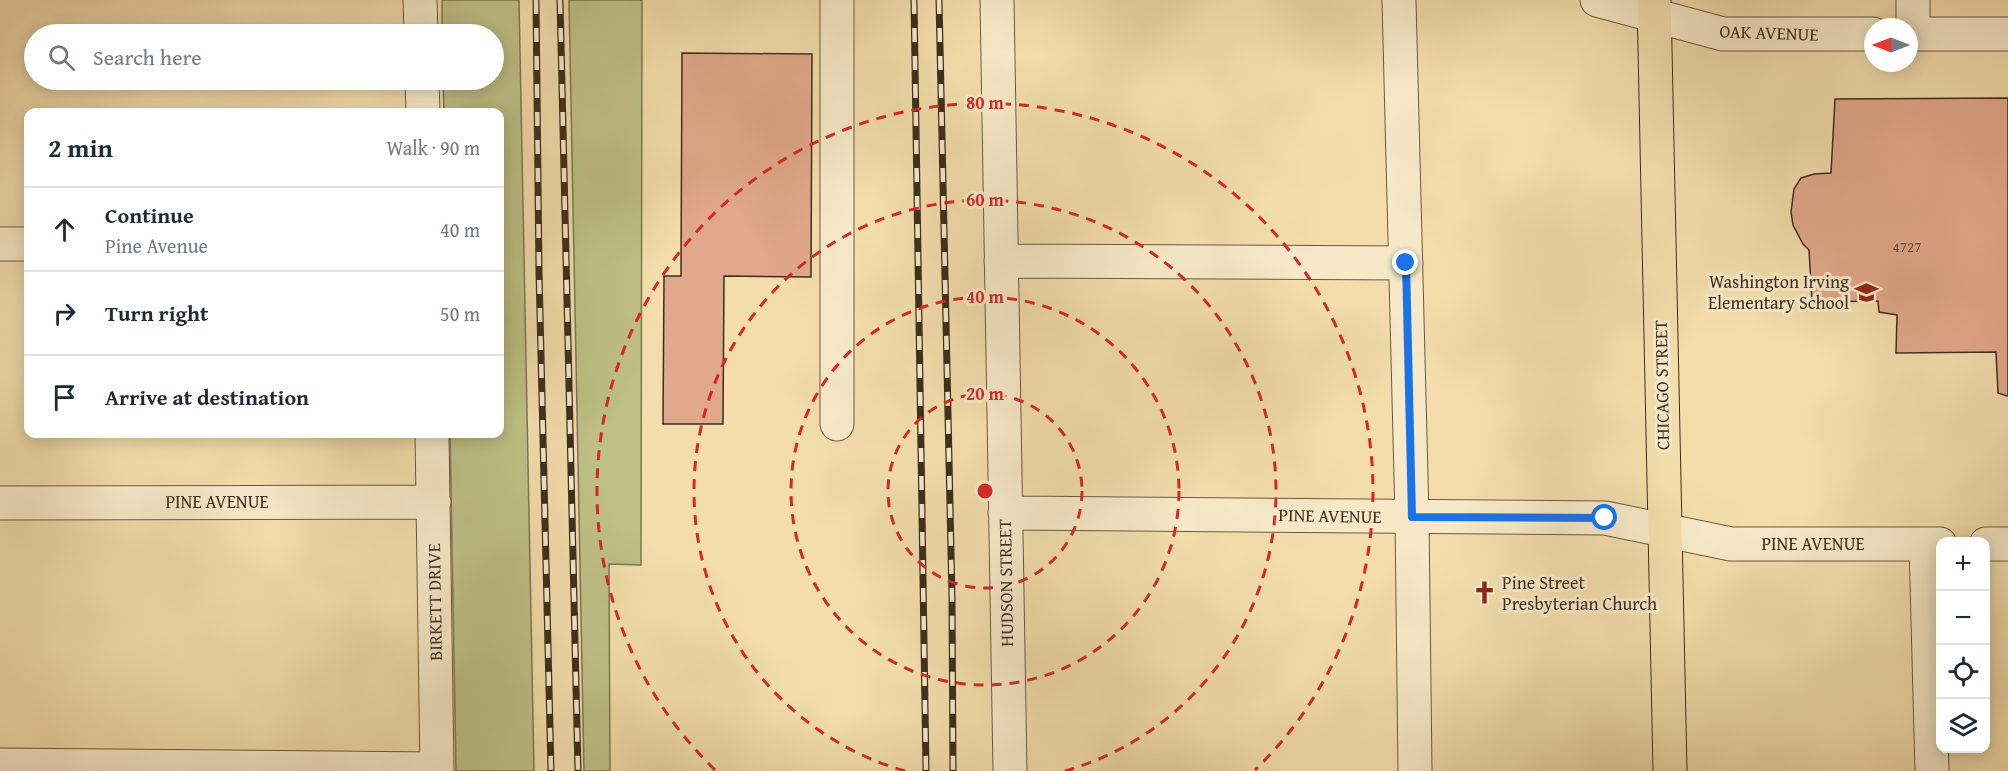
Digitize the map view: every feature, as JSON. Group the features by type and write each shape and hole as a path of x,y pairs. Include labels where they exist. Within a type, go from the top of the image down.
{"main road":[{"name":"CHICAGO STREET","path":"1654,8 1670,771"}],"street":[{"path":"420,0 421,24"},
{"path":"837,0 837,424"},
{"name":"HUDSON STREET","path":"997,0 1010,771"},
{"path":"1399,0 1412,517 1415,771"},
{"name":"OAK AVENUE","path":"1598,0 1654,8 1723,34 1864,34"},
{"path":"1911,18 1912,0"},
{"path":"1918,34 2008,34"},
{"path":"422,90 423,108"},
{"path":"0,244 24,244"},
{"path":"1001,261 1406,263"},
{"name":"BIRKETT DRIVE","path":"432,438 437,770"},
{"name":"PINE AVENUE","path":"0,503 434,502"},
{"name":"PINE AVENUE","path":"1005,513 1605,518 1731,544 1933,544"},
{"path":"1932,771 1933,544"},
{"path":"1990,544 2008,544"},
{"path":"0,765 437,770"}],"green space":[{"path":"442,0 519,0 534,771 456,771 450,438 504,438 504,108 444,108 443,90 504,90 504,24 442,24"},
{"path":"569,0 642,0 641,565 609,564 610,771 584,771"}],"building":[{"path":"682,53 812,54 811,277 724,276 723,424 663,424 664,276 681,276"},
{"path":"2008,98 2007,396 1998,393 1996,352 1896,353 1897,315 1879,312 1878,301 1812,302 1809,250 1803,244 1793,225 1791,212 1794,189 1801,178 1814,174 1831,173 1835,99"}],"railway":[{"path":"536,0 539,272 551,771"},
{"path":"560,0 578,771"},
{"path":"914,0 926,771"},
{"path":"939,0 952,598 953,771"}],"place":[{"name":"Washington Irving Elementary School","path":"1867,292"},
{"name":"Pine Street Presbyterian Church","path":"1484,593"}],"route":[{"path":"1406,263 1412,517 1605,518"}]}
